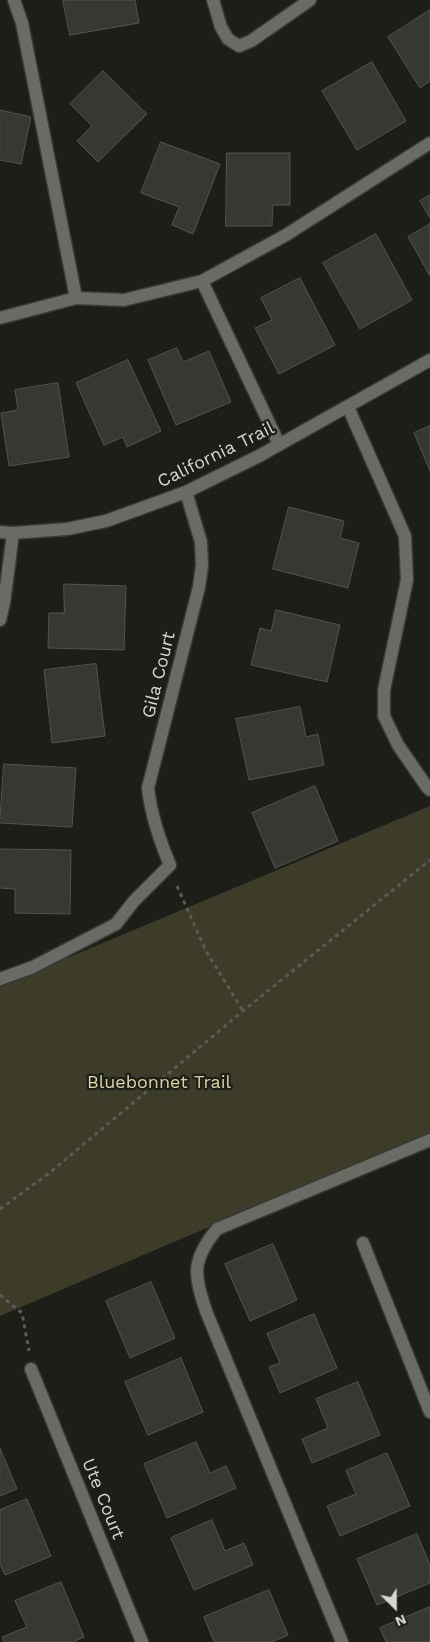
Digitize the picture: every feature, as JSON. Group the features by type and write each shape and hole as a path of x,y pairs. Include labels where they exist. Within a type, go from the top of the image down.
{"street":[{"path":"14,0 22,22 76,298"},
{"path":"213,0 221,27 228,39 239,46 251,41 310,0"},
{"path":"0,318 76,298 124,300 202,282 286,235 430,143"},
{"path":"202,282 279,444"},
{"name":"California Trail","path":"6,532 67,529 106,521 186,492 348,407 430,360"},
{"path":"348,407 405,536 407,580 384,690 384,716 398,745 426,787 430,790"},
{"name":"Gila Court","path":"170,865 150,810 148,788 200,580 202,565 201,542 186,492"},
{"path":"0,620 4,603 6,532"},
{"path":"0,979 33,966 116,924 134,901 170,865"},
{"path":"342,1642 206,1311 197,1282 198,1261 206,1242 217,1229 430,1140"},
{"path":"363,1243 430,1412"},
{"name":"Ute Court","path":"32,1369 142,1642"}],"path":[{"path":"0,1209 48,1174 430,860"},
{"path":"170,865 181,898 206,951 244,1011"},
{"path":"0,1295 22,1313 32,1369"}],"green space":[{"name":"Bluebonnet Trail","path":"430,806 430,1133 0,1316 0,986"}],"building":[{"path":"63,0 135,0 139,23 70,35"},
{"path":"430,10 430,81 420,88 388,37"},
{"path":"372,62 406,121 357,150 322,91"},
{"path":"103,71 147,114 98,162 77,141 92,126 70,104"},
{"path":"0,110 31,117 21,164 0,160"},
{"path":"161,142 220,164 193,234 172,225 179,207 141,193"},
{"path":"227,153 290,153 290,205 273,205 272,226 226,226"},
{"path":"430,195 430,218 420,201"},
{"path":"430,224 430,276 408,237"},
{"path":"376,234 412,300 360,329 323,263"},
{"path":"300,278 335,345 279,374 255,328 272,320 261,298"},
{"path":"177,348 183,362 209,351 231,402 176,425 148,360"},
{"path":"128,360 161,431 127,447 123,437 104,445 76,383"},
{"path":"58,383 69,457 9,466 1,413 18,410 15,390"},
{"path":"430,426 430,471 414,433"},
{"path":"289,507 344,521 340,538 359,543 348,588 273,569"},
{"path":"64,584 126,586 124,650 48,648 49,613 64,613"},
{"path":"276,610 340,625 327,682 251,665 260,628 271,631"},
{"path":"96,664 105,736 52,743 44,670"},
{"path":"300,707 306,737 318,734 324,765 249,780 236,719"},
{"path":"4,764 76,768 72,827 0,823"},
{"path":"315,786 338,841 275,868 252,813"},
{"path":"0,849 71,850 70,914 15,913 15,889 0,888"},
{"path":"273,1244 297,1300 250,1321 225,1264"},
{"path":"151,1282 175,1338 130,1358 106,1301"},
{"path":"314,1314 337,1368 280,1393 269,1367 280,1363 267,1334"},
{"path":"181,1358 203,1412 148,1435 125,1382"},
{"path":"358,1382 380,1435 312,1463 302,1439 328,1428 316,1399"},
{"path":"196,1442 210,1473 226,1466 236,1488 167,1518 144,1464"},
{"path":"0,1448 17,1489 0,1496"},
{"path":"387,1453 410,1506 340,1536 327,1506 356,1494 346,1471"},
{"path":"27,1499 51,1556 5,1575 0,1564 0,1510"},
{"path":"212,1520 225,1551 244,1543 253,1565 194,1590 171,1538"},
{"path":"417,1534 430,1565 430,1583 377,1605 357,1559"},
{"path":"61,1582 84,1637 73,1642 4,1642 2,1637 27,1627 15,1601"},
{"path":"269,1590 288,1635 272,1642 214,1642 204,1617"},
{"path":"430,1607 430,1642 386,1642 380,1628"}]}
